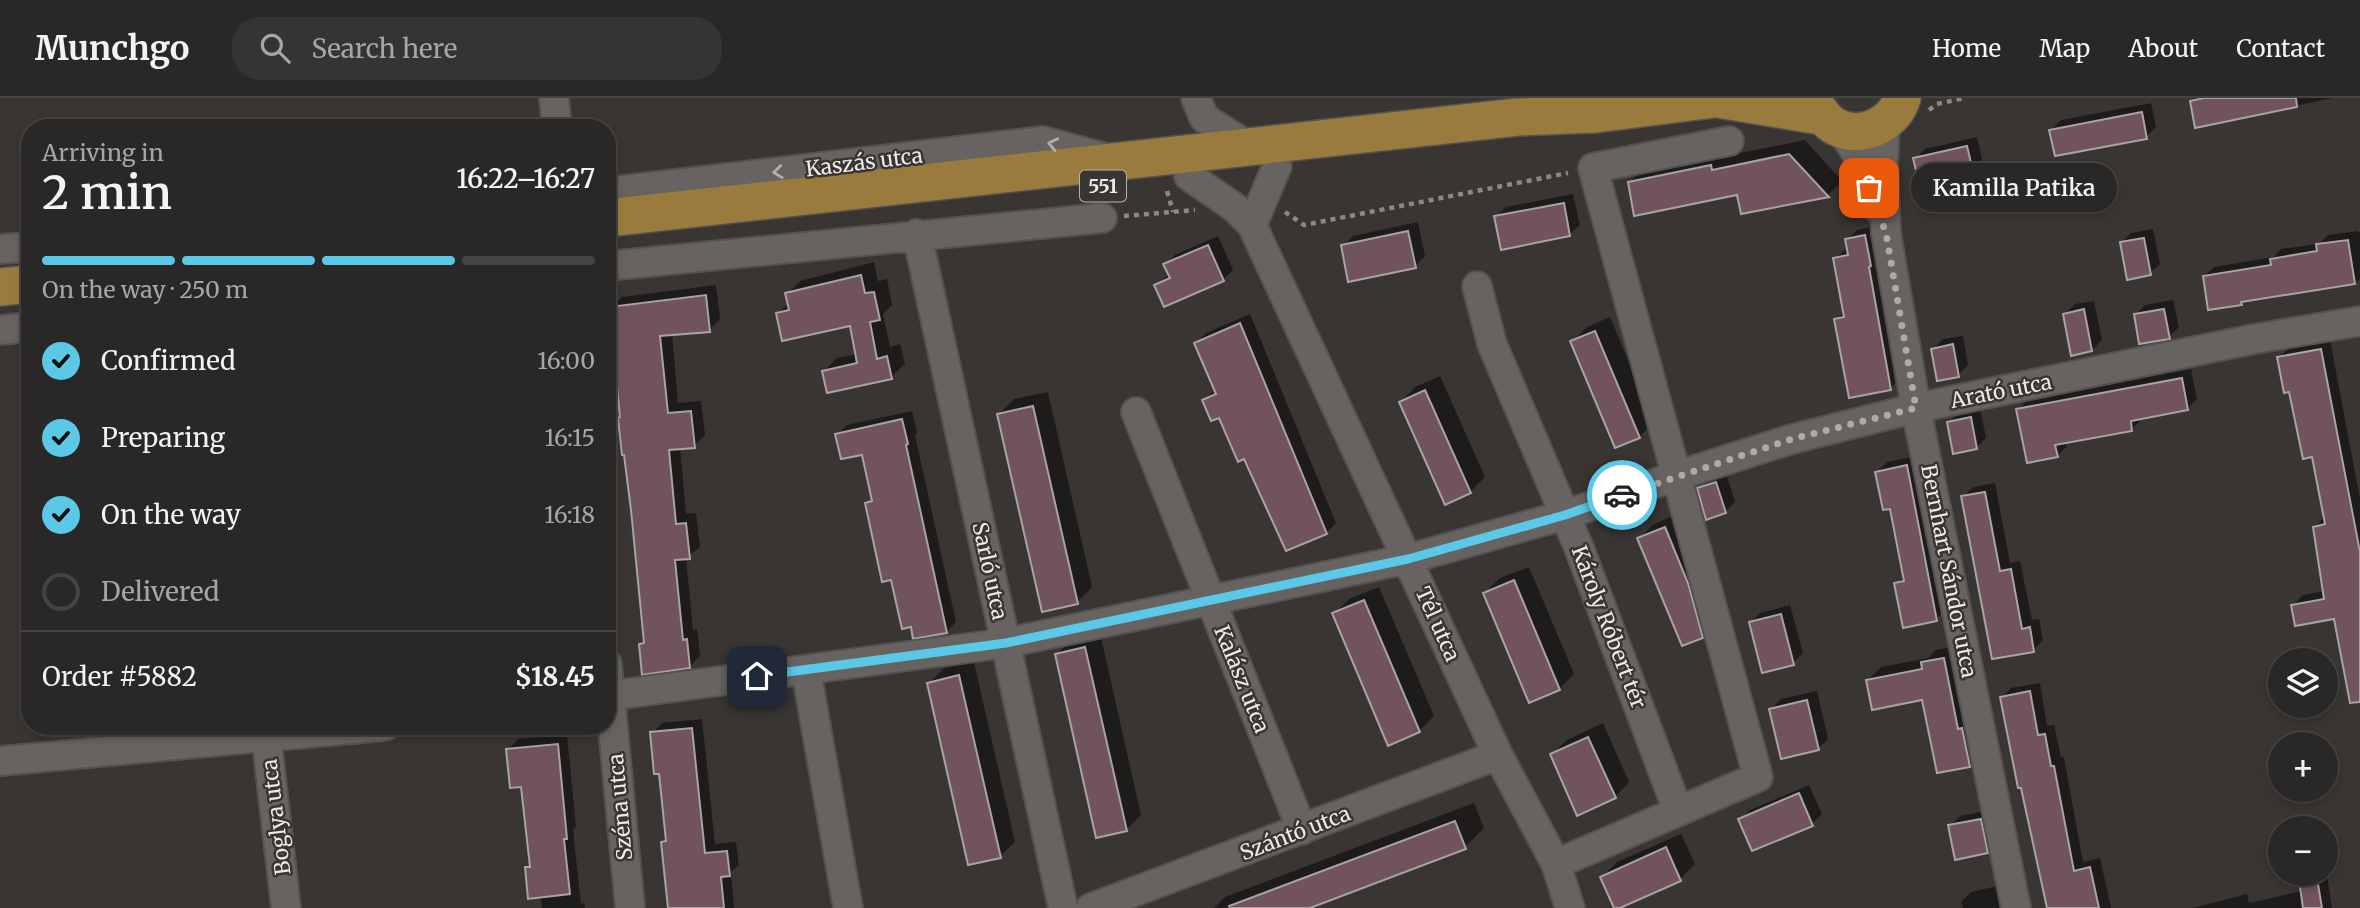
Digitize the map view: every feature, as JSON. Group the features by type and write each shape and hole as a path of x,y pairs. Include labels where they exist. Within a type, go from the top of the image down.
{"main road":[{"name":"551","path":"616,233 844,215 1183,166 1517,136 1596,114 1720,99 1825,114 1864,131 1900,106"},
{"name":"551","path":"616,217 1119,161 1183,166"},
{"path":"0,287 21,285"}],"street":[{"path":"554,98 556,119"},
{"name":"Bernhart Sándor utca","path":"1900,106 1883,162 1886,233 1916,408 2016,908"},
{"path":"1183,166 1200,108 1264,157 1252,226"},
{"name":"Bernhart Sándor utca","path":"1825,114 1858,156 1886,233"},
{"name":"Kaszás utca","path":"616,191 1043,141 1119,161"},
{"path":"1556,864 1758,777 1593,169 1729,141"},
{"name":"Tél utca","path":"1183,166 1234,207 1252,226 1498,755 1556,864 1570,908"},
{"path":"616,266 917,234 1102,218"},
{"name":"Sarló utca","path":"917,234 1063,908"},
{"path":"0,249 21,248"},
{"name":"Károly Róbert tér","path":"1477,286 1492,344 1565,515 1678,811"},
{"name":"Arató utca","path":"616,695 1006,643 1408,559 1565,515 1792,439 1916,408 2254,339 2360,321"},
{"path":"0,330 21,328"},
{"name":"Kalász utca","path":"1136,412 1302,830"},
{"path":"806,670 848,908"},
{"path":"0,761 238,735"},
{"name":"Boglya utca","path":"266,735 286,908"},
{"name":"Széna utca","path":"613,735 629,908"},
{"name":"Szántó utca","path":"1091,908 1498,755"}],"path":[{"path":"1936,98 1937,104 1964,98"},
{"path":"1280,208 1304,225 1593,169"},
{"path":"1102,218 1204,210"}],"building":[{"path":"2204,98 2296,98 2297,107 2195,128 2190,101"},
{"path":"2142,112 2147,139 2055,156 2049,130"},
{"path":"1967,146 1973,171 1919,183 1913,158"},
{"path":"1789,154 1829,197 1741,214 1737,195 1634,216 1628,182 1711,165 1712,170"},
{"path":"1564,203 1570,236 1501,250 1494,216"},
{"path":"1408,231 1416,268 1348,282 1341,245"},
{"path":"1865,235 1891,390 1849,398 1834,319 1844,317 1833,258 1848,255 1845,239"},
{"path":"2144,238 2151,275 2127,280 2120,242"},
{"path":"2348,240 2355,284 2241,302 2242,305 2208,310 2203,276 2271,265 2270,259 2317,251 2316,244"},
{"path":"1208,245 1224,281 1164,307 1154,285 1170,278 1163,264"},
{"path":"861,275 865,293 874,292 880,320 870,322 877,359 887,356 892,379 827,393 822,371 857,363 850,326 782,341 776,313 789,310 785,293"},
{"path":"706,295 710,332 660,336 668,413 691,411 695,448 669,450 676,524 686,523 690,559 675,560 683,640 687,639 690,668 642,675 639,644 644,643 631,510 618,418 616,306"},
{"path":"2084,309 2092,351 2071,356 2063,314"},
{"path":"2164,309 2170,339 2139,344 2134,314"},
{"path":"1240,323 1327,534 1286,551 1244,459 1238,462 1219,418 1211,421 1202,400 1216,394 1194,343"},
{"path":"1595,331 1640,438 1615,448 1570,341"},
{"path":"1953,344 1959,377 1937,381 1931,349"},
{"path":"2321,349 2360,552 2360,702 2350,703 2334,619 2295,626 2291,605 2324,599 2313,527 2325,524 2312,457 2303,459 2289,392 2284,393 2277,357"},
{"path":"2182,378 2188,410 2131,421 2132,431 2055,445 2058,457 2027,463 2016,409"},
{"path":"1425,390 1471,493 1445,505 1399,402"},
{"path":"1033,406 1078,604 1042,612 997,414"},
{"path":"1971,417 1977,449 1953,454 1947,422"},
{"path":"902,419 947,633 913,639 911,627 902,629 891,580 882,582 865,503 872,501 862,455 841,459 835,434"},
{"path":"1907,465 1937,621 1903,628 1894,583 1904,581 1890,509 1883,510 1875,472"},
{"path":"1716,482 1726,513 1706,520 1697,488"},
{"path":"1985,492 2000,571 2011,569 2022,629 2030,627 2034,652 1992,659 1961,496"},
{"path":"1665,527 1688,583 1703,638 1682,646 1637,538"},
{"path":"1514,580 1560,690 1529,703 1483,593"},
{"path":"1364,600 1420,732 1388,746 1332,613"},
{"path":"1781,614 1794,665 1762,673 1749,622"},
{"path":"1085,647 1127,831 1096,838 1055,654"},
{"path":"1944,658 1958,729 1962,728 1970,767 1937,773 1922,700 1872,710 1866,680 1922,669 1921,662"},
{"path":"959,675 1001,858 968,865 927,683"},
{"path":"2030,691 2038,735 2045,734 2051,766 2054,766 2074,871 2090,867 2099,908 2047,908 2021,788 2018,788 2000,697"},
{"path":"1807,700 1819,750 1781,759 1769,709"},
{"path":"692,728 705,853 727,851 730,876 721,877 724,908 668,908 661,842 666,841 659,774 654,774 650,732"},
{"path":"1588,737 1616,798 1577,816 1550,754"},
{"path":"558,744 570,894 528,899 525,867 530,867 521,787 510,788 506,749"},
{"path":"1799,793 1813,826 1752,851 1738,819"},
{"path":"1981,819 1988,853 1955,860 1948,825"},
{"path":"1455,821 1466,849 1310,908 1229,906"},
{"path":"1666,847 1681,881 1620,908 1614,908 1600,877"},
{"path":"2318,886 2322,908 2303,908 2300,887"}],"way so far":[{"path":"1622,495 1792,439 1916,408 1886,233 1869,188"}],"place":[{"name":"Kamilla Patika","path":"1869,188"}],"route":[{"path":"757,676 1006,643 1408,559 1565,515 1622,495"}]}
